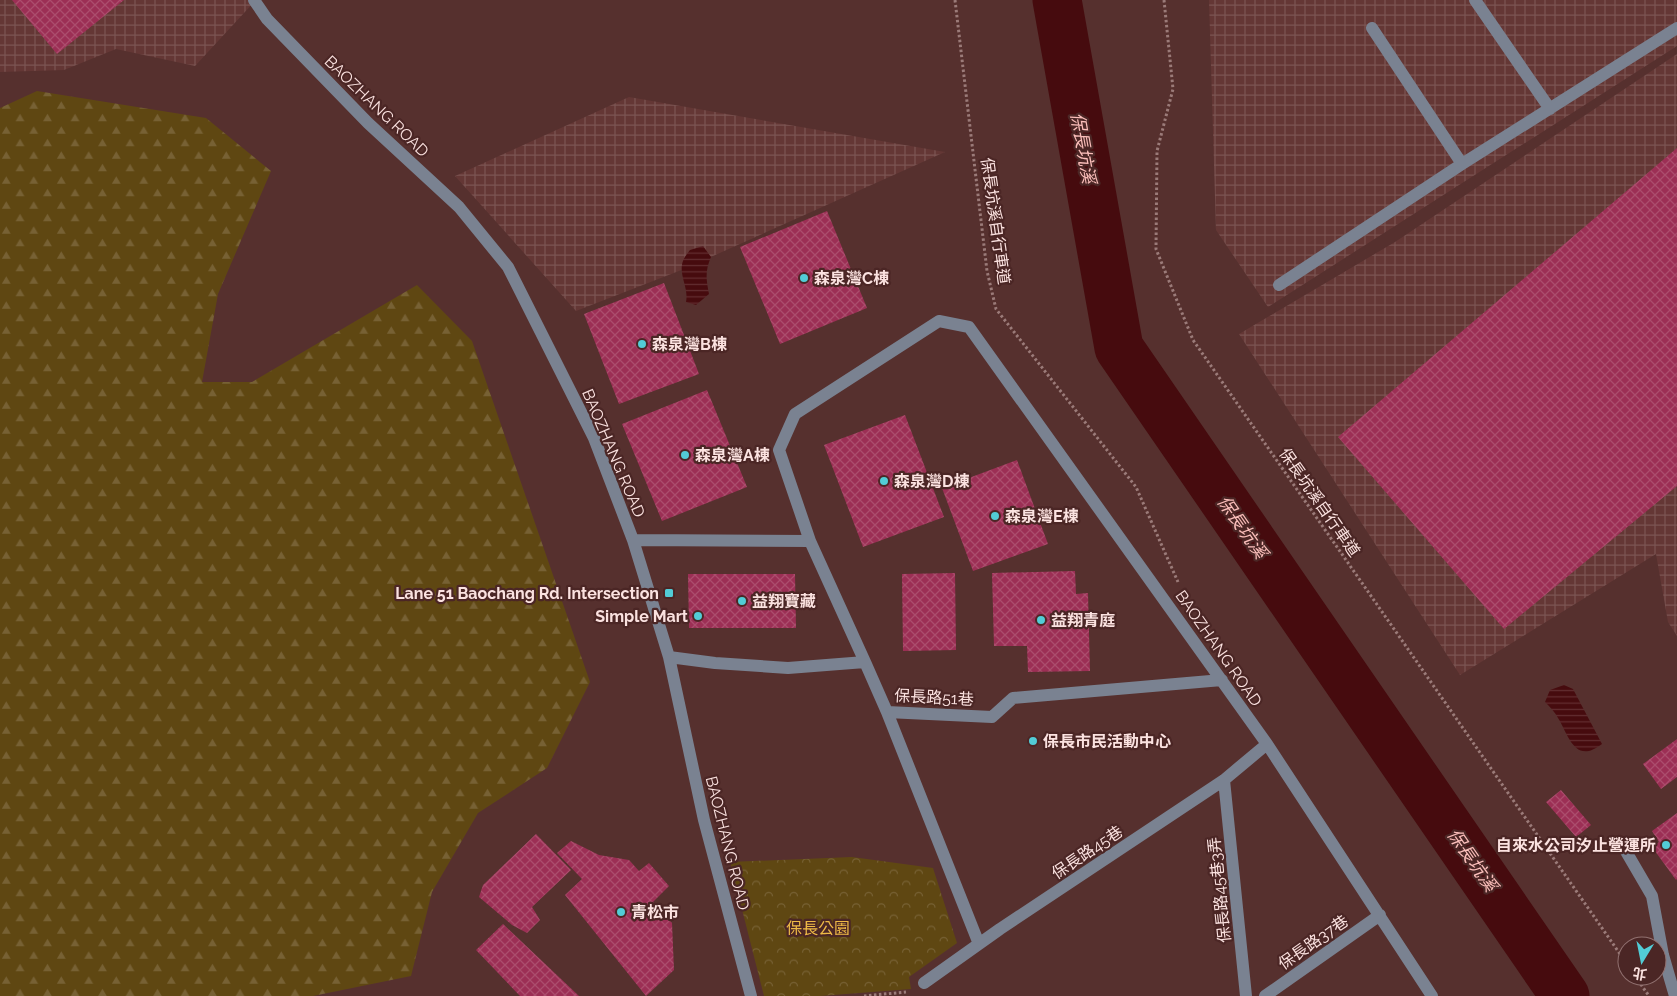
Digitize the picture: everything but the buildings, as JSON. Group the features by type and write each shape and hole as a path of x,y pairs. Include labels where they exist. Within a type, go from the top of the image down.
{"lane":[{"name":"BAOZHANG ROAD","path":"254,0 267,19 368,123 459,207 508,267 594,438 633,540 669,657 704,820 750,996"},
{"path":"1475,0 1550,109"},
{"path":"1372,28 1462,164"},
{"path":"1278,285 1462,164 1677,28"},
{"name":"保長路51巷","path":"969,327 939,320 795,414 779,450 810,541 887,712 992,717 1013,698 1222,680"},
{"name":"BAOZHANG ROAD","path":"969,327 1267,744 1432,996"},
{"path":"633,540 810,541"},
{"path":"669,657 715,663 788,668 865,662"},
{"path":"887,712 980,944"},
{"name":"保長路45巷","path":"924,983 1224,780 1267,744"},
{"name":"保長路45巷3弄","path":"1224,780 1246,996"},
{"path":"1624,848 1652,896 1663,954 1675,996"},
{"name":"保長路37巷","path":"1265,996 1380,915"}],"path":[{"name":"保長坑溪自行車道","path":"955,0 987,271 996,309 1136,487 1179,584"},
{"name":"保長坑溪自行車道","path":"1164,0 1174,89 1158,151 1156,248 1193,340 1617,950"},
{"path":"864,996 919,991 924,983"}],"shaded area":[{"path":"0,0 256,0 195,66 116,49 64,70 0,72"},
{"path":"1209,0 1677,0 1677,46 1268,307 1216,230"},
{"path":"1677,54 1677,636 1668,622 1656,554 1460,675 1239,334 1395,242"},
{"path":"629,97 945,152 684,269 576,311 455,176"},
{"path":"703,246 711,257 707,275 709,294 696,305 686,302 687,297 682,266 684,258 690,250"},
{"path":"1564,685 1573,689 1602,744 1593,750 1579,750 1574,746 1555,714 1545,702 1550,690"}],"green space":[{"path":"37,91 206,118 271,171 218,294 202,382 252,382 417,285 472,341 590,682 547,768 478,813 432,892 411,976 313,996 0,996 0,108"},
{"name":"保長公園","path":"852,857 933,868 957,943 909,977 911,989 820,996 764,996 730,862"}],"waterway":[{"name":"保長坑溪","path":"1057,0 1119,348 1565,996"}],"place":[{"name":"森泉灣C棟","path":"804,278"},
{"name":"森泉灣B棟","path":"642,344"},
{"name":"森泉灣A棟","path":"685,455"},
{"name":"森泉灣D棟","path":"884,481"},
{"name":"森泉灣E棟","path":"995,516"},
{"name":"Lane 51 Baochang Rd. Intersection","path":"669,593"},
{"name":"益翔寶藏","path":"742,601"},
{"name":"Simple Mart","path":"698,616"},
{"name":"益翔青庭","path":"1041,620"},
{"name":"保長市民活動中心","path":"1033,741"},
{"name":"自來水公司汐止營運所","path":"1666,845"},
{"name":"青松市","path":"621,912"}]}
